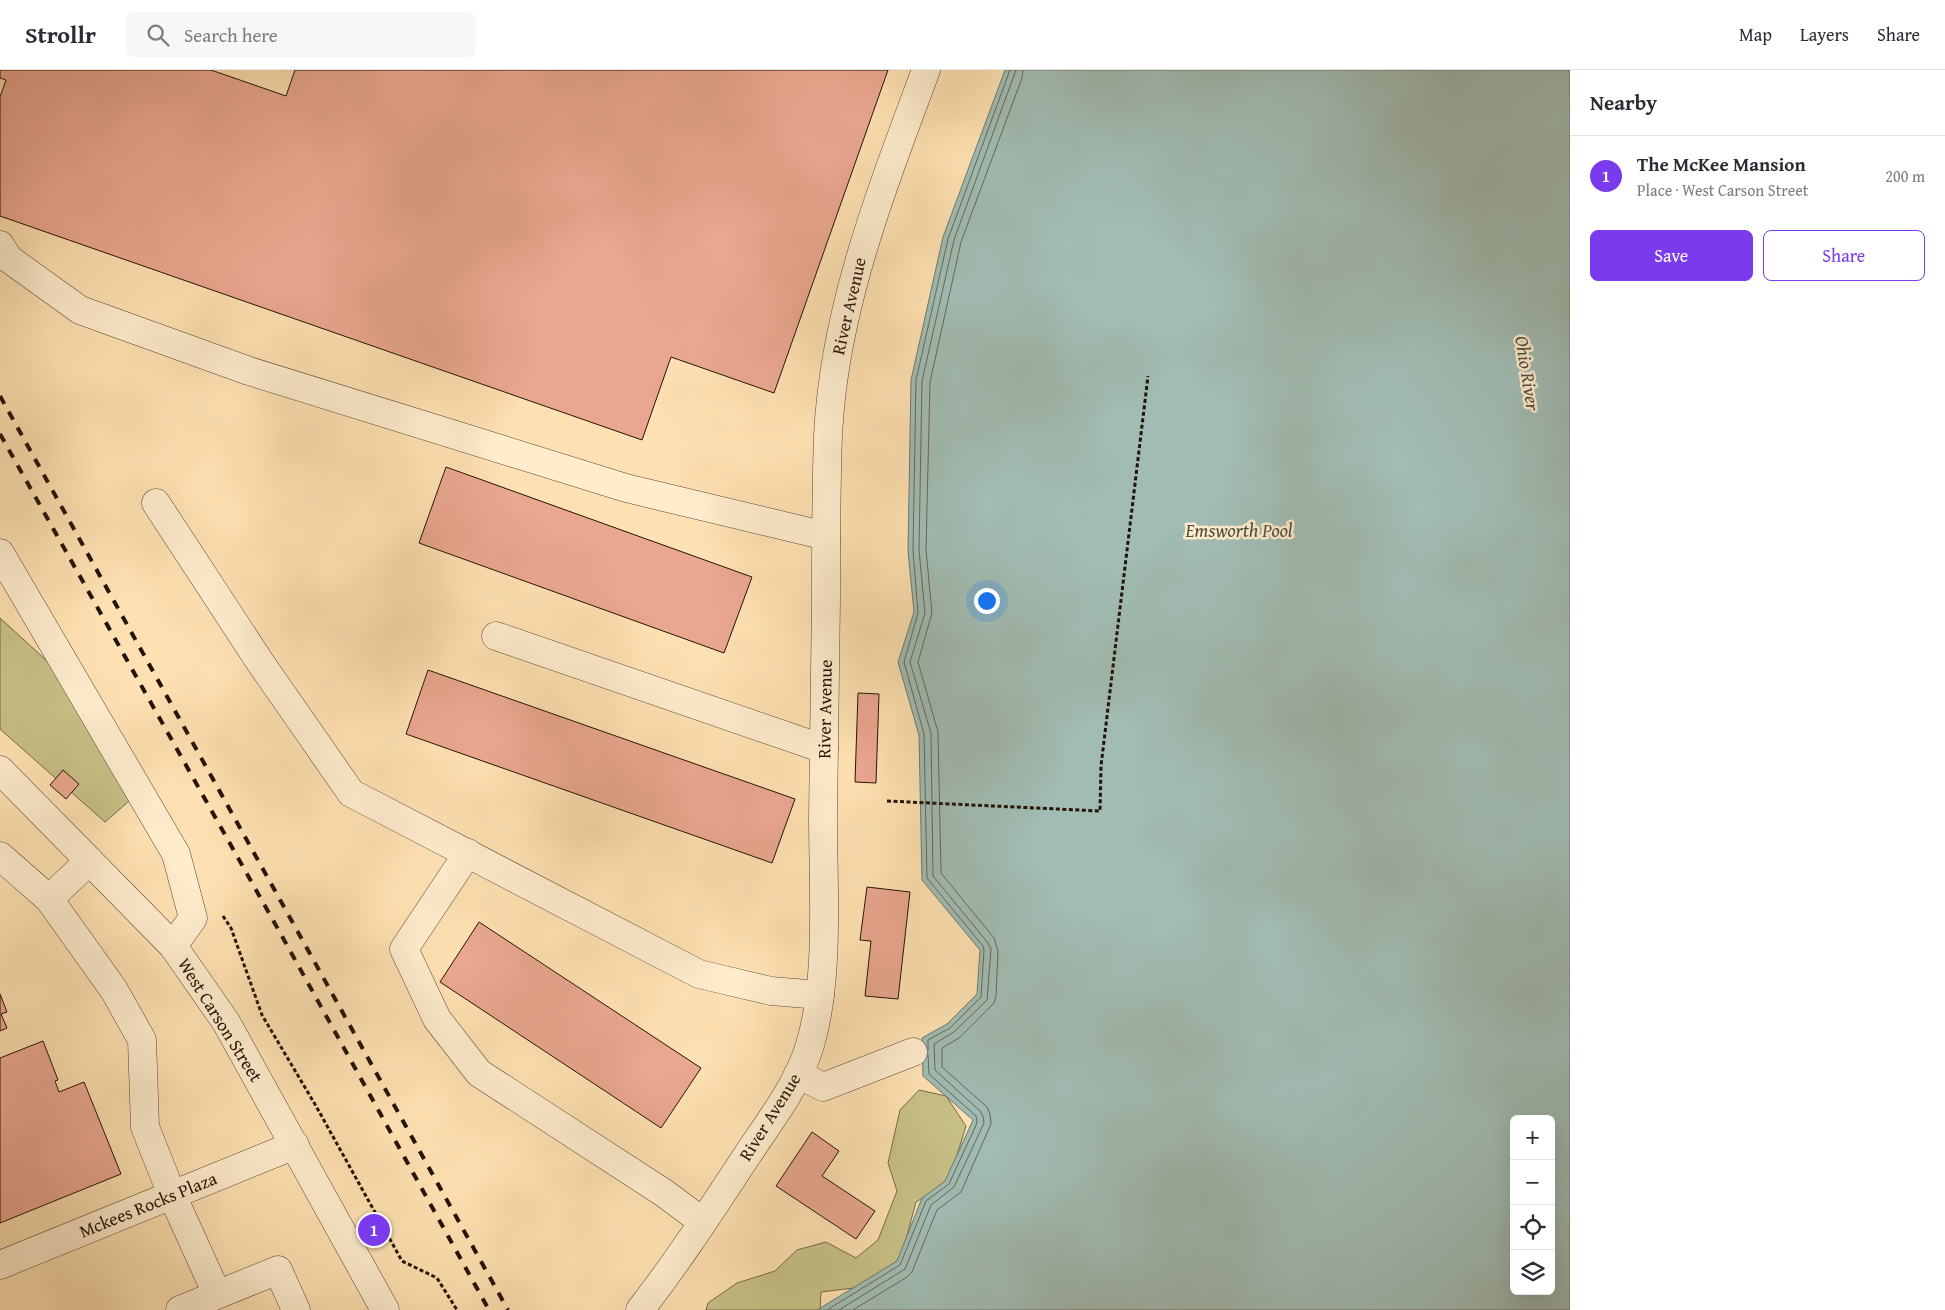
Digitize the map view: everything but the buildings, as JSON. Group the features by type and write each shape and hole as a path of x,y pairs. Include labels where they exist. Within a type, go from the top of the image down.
{"street":[{"name":"River Avenue","path":"640,1310 672,1270 774,1115 798,1074 809,1049 820,995 823,920 826,536 830,416 844,319 863,247 926,70"},
{"path":"0,245 8,259 80,310 249,371 626,488 826,536"},
{"path":"156,503 260,662 351,792 699,974 771,991 820,995"},
{"path":"0,553 176,854 192,918 173,946"},
{"path":"496,636 824,749"},
{"name":"West Carson Street","path":"0,770 173,946 226,1022 385,1310"},
{"path":"468,853 404,950 437,1018 480,1073 664,1193 703,1222"},
{"path":"0,856 50,899 114,990 142,1040 145,1127 172,1195 217,1294"},
{"path":"50,899 89,861"},
{"path":"798,1074 823,1087 913,1052"},
{"name":"Mckees Rocks Plaza","path":"0,1265 295,1145"},
{"path":"180,1310 278,1270 296,1310"}],"path":[{"path":"887,801 1100,811 1101,766 1148,376"},
{"path":"220,913 231,928 262,1015 316,1106 402,1261 437,1278 457,1310"}],"shaded area":[{"path":"0,618 70,682 136,795 105,822 0,729"},
{"path":"919,1090 946,1096 966,1126 949,1181 916,1202 901,1258 862,1287 821,1292 820,1310 706,1310 708,1303 737,1283 775,1271 797,1250 826,1242 856,1258 878,1240 897,1191 888,1163 900,1110"}],"water":[{"name":"Emsworth Pool","path":"1005,70 1570,70 1570,1310 817,1310 897,1261 922,1198 945,1181 973,1120 923,1076 922,1038 947,1024 977,994 980,950 922,880 919,735 898,662 914,612 908,551 911,380 943,237"}],"railway":[{"path":"0,396 508,1310"},
{"path":"0,434 489,1310"}],"place":[{"name":"The McKee Mansion","path":"374,1230"}],"water label":[{"name":"Ohio River","path":"1528,373"}]}
